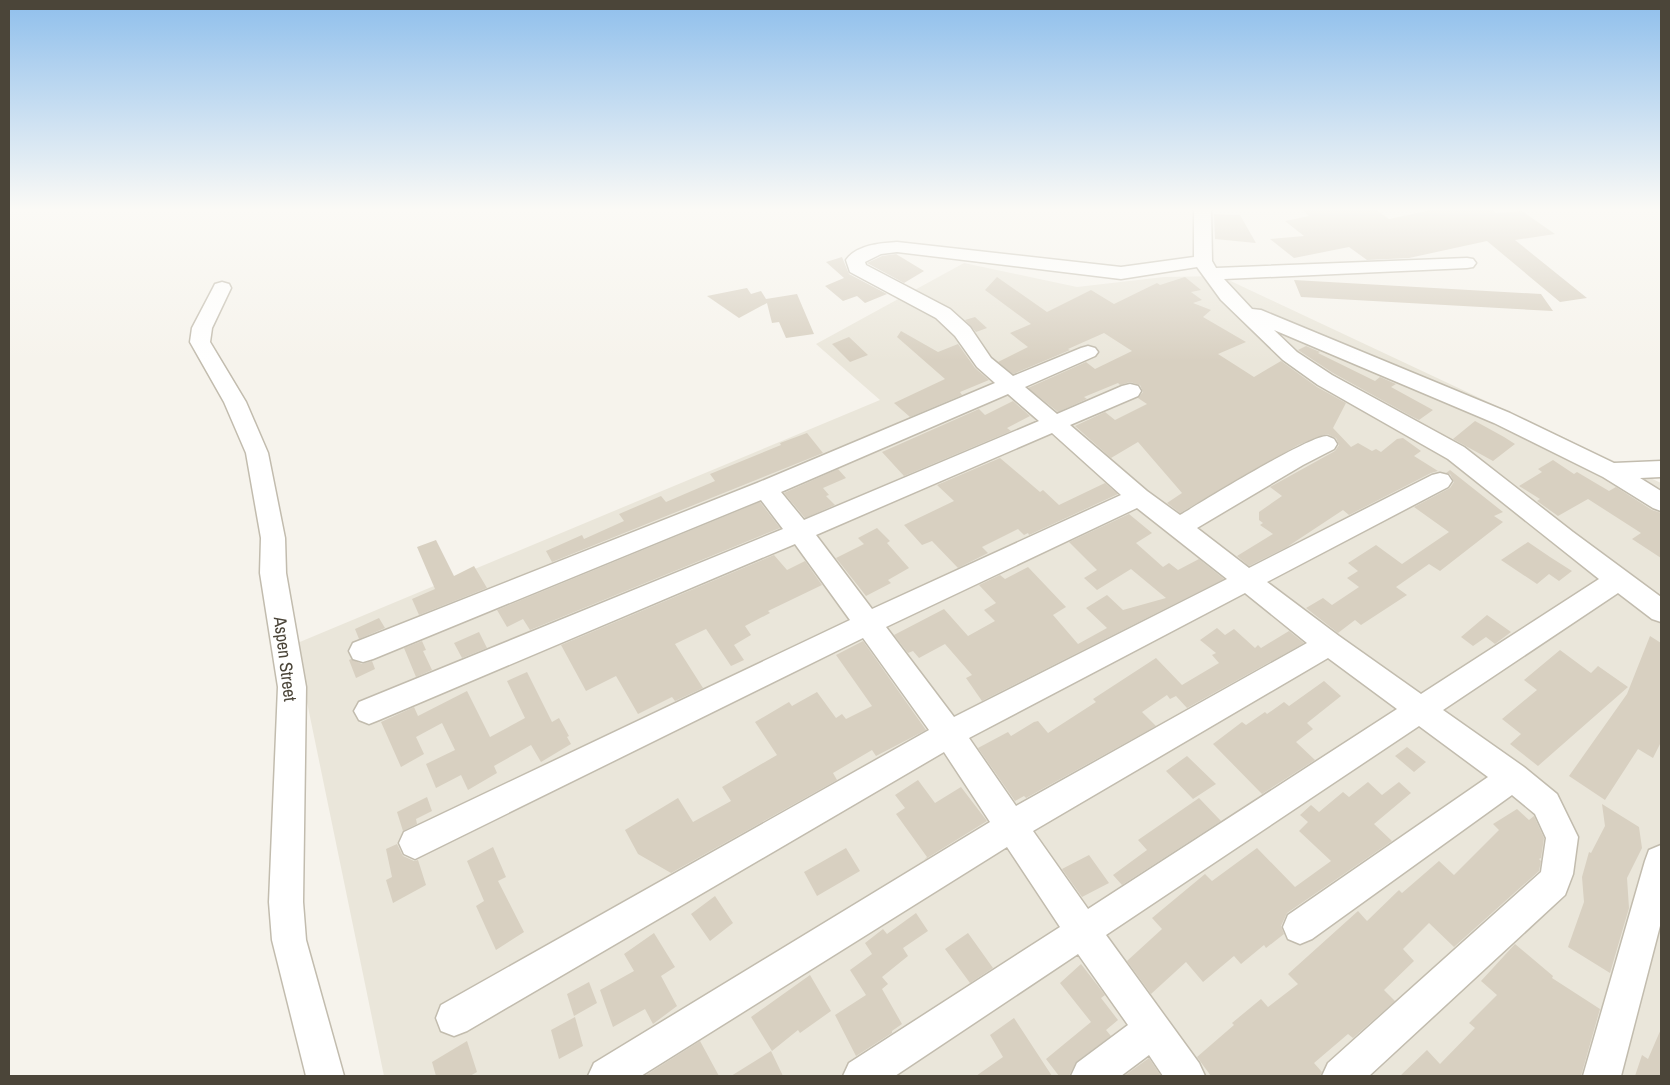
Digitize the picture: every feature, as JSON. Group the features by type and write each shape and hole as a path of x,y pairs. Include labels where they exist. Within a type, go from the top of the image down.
{"street":[{"path":"855,260 857,268 871,278 925,304 953,322 968,338 984,362 1139,497 1329,644 1513,777 1546,804 1562,837 1557,874 1552,883 1341,1076"},
{"path":"1006,260 1121,273 1206,268 1466,263"},
{"path":"1205,260 1206,268 1228,296 1290,356 1325,380 1456,453 1556,533 1661,611"},
{"name":"Aspen Street","path":"222,288 202,328 200,342 235,402 258,453 273,538 273,573 292,687 286,902 289,940 326,1076"},
{"path":"1242,309 1502,418 1611,471 1661,502"},
{"path":"363,650 765,489 1088,352"},
{"path":"369,711 800,532 1130,391"},
{"path":"1179,527 1295,459 1326,444"},
{"path":"1611,471 1661,469"},
{"path":"454,1018 948,734 1249,582 1440,481"},
{"path":"765,489 800,532 948,734 1082,930 1186,1076"},
{"path":"415,843 866,624 1139,497"},
{"path":"862,1076 1619,579"},
{"path":"608,1076 1012,826 1329,644"},
{"path":"1300,926 1513,777"},
{"path":"1602,1076 1661,861"},
{"path":"1090,1076 1152,1030"}],"shaded area":[{"path":"964,263 1077,287 1164,277 1220,276 1661,483 1661,1076 384,1076 295,644 880,400 816,344"}],"building":[{"path":"843,260 849,274 887,294 865,303 857,296 843,301 825,286 844,278 826,262"},
{"path":"874,260 905,260 924,271 904,283 867,263"},
{"path":"1509,260 1539,260 1587,298 1560,302"},
{"path":"997,277 1047,312 1091,290 1114,304 1157,283 1160,285 1185,277 1201,290 1191,292 1202,300 1193,303 1211,310 1203,317 1246,342 1218,354 1254,377 1281,361 1317,387 1346,403 1333,428 1351,447 1358,443 1372,451 1376,449 1381,452 1397,439 1403,438 1421,451 1414,456 1438,471 1349,515 1343,510 1287,547 1249,566 1237,556 1273,534 1260,525 1263,523 1259,520 1259,512 1282,496 1270,487 1335,451 1339,445 1336,438 1327,434 1298,445 1180,513 1167,503 1182,493 1138,442 1111,458 1075,426 1105,412 1115,420 1147,404 1138,398 1143,392 1140,385 1130,382 1120,385 1118,383 1084,397 1087,399 1058,412 1028,388 1086,362 1095,369 1132,351 1104,333 1068,349 1070,350 1013,374 998,362 1028,347 1010,333 1031,324 985,290"},
{"path":"1294,280 1541,294 1553,311 1301,297"},
{"path":"747,288 751,294 761,291 766,299 797,294 814,334 786,338 779,322 772,323 767,303 739,318 707,296"},
{"path":"975,317 987,328 976,332 965,320"},
{"path":"901,331 938,352 958,344 975,368 989,380 960,392 962,395 910,417 894,403 945,379 897,337"},
{"path":"849,337 868,355 850,362 832,344"},
{"path":"1306,346 1375,381 1380,377 1396,384 1391,387 1433,410 1419,420 1409,415 1333,373 1298,350"},
{"path":"1013,401 1030,416 1007,428 1011,431 904,476 882,452 979,409 985,415"},
{"path":"1475,421 1515,444 1493,461 1453,439"},
{"path":"807,433 823,453 552,562 546,551 582,535 584,539 624,521 619,514 661,496 666,502 715,481 710,474"},
{"path":"1000,458 1040,492 1043,490 1059,505 1105,483 1118,494 1029,535 1028,533 1024,535 1018,529 982,547 988,553 958,568 932,541 922,545 904,525 954,501 937,485"},
{"path":"1553,460 1574,474 1577,472 1609,491 1616,487 1652,510 1661,513 1661,558 1632,539 1641,533 1588,499 1558,516 1537,501 1540,499 1519,486 1542,472 1538,469"},
{"path":"838,469 846,478 823,488 829,495 826,496 835,505 805,518 784,493"},
{"path":"1450,470 1503,512 1494,516 1503,522 1440,571 1429,564 1396,587 1407,595 1361,625 1355,620 1338,633 1306,608 1323,598 1332,605 1359,587 1347,578 1358,571 1348,563 1376,545 1402,564 1449,532 1414,507 1450,488 1454,482 1450,474 1446,473"},
{"path":"760,502 780,528 530,630 523,619 507,627 497,610"},
{"path":"1129,514 1152,533 1136,543 1163,567 1169,563 1178,570 1199,559 1224,579 982,701 966,678 972,675 945,644 919,658 913,651 908,653 894,635 944,609 968,636 995,621 984,610 996,603 979,585 1000,575 1005,579 1028,567 1066,607 1053,615 1078,644 1107,628 1086,608 1107,595 1123,610 1166,598 1131,569 1097,590 1084,578 1097,570 1069,542"},
{"path":"877,528 890,541 887,543 909,568 888,580 891,583 866,596 836,558 864,544 858,538"},
{"path":"436,540 454,576 474,566 487,588 419,615 412,599 435,589 417,547"},
{"path":"1528,542 1572,571 1559,581 1549,574 1537,584 1501,560"},
{"path":"774,555 787,570 805,561 822,585 768,611 770,613 745,626 751,635 734,645 744,660 731,666 706,629 675,644 703,688 675,701 672,697 638,714 616,676 586,691 561,645"},
{"path":"1487,615 1511,632 1495,644 1486,637 1473,646 1461,637"},
{"path":"379,618 385,628 359,639 355,629"},
{"path":"1217,628 1225,635 1234,629 1255,648 1258,645 1261,648 1289,631 1304,643 1187,708 1176,696 1170,699 1167,695 1142,712 1156,726 1026,798 1024,796 1015,801 978,748 1008,732 1011,736 1038,721 1048,733 1096,702 1093,699 1156,658 1182,685 1219,663 1212,655 1216,653 1200,640"},
{"path":"479,632 487,648 462,658 454,643"},
{"path":"1650,636 1661,643 1661,742 1653,758 1638,749 1605,800 1569,776 1627,694"},
{"path":"422,641 426,650 423,651 432,670 416,677 404,648"},
{"path":"863,641 926,730 876,756 872,750 833,773 837,780 671,873 638,854 625,830 678,798 693,822 731,801 722,787 777,755 755,722 789,702 792,706 817,692 836,718 842,714 846,719 872,706 836,655"},
{"path":"1560,650 1591,673 1598,666 1628,687 1538,766 1510,744 1521,734 1502,719 1537,690 1524,680"},
{"path":"351,659 362,664 372,661 375,669 356,678 349,660"},
{"path":"527,672 552,722 559,718 569,736 567,737 571,744 541,762 531,745 494,766 497,773 468,790 461,775 436,788 426,764 455,750 442,723 416,737 424,754 401,767 381,722 414,707 418,716 467,691 490,737 525,718 507,681"},
{"path":"1324,681 1341,696 1307,723 1313,729 1296,742 1315,760 1262,794 1213,744 1242,722 1246,725 1284,702 1289,706"},
{"path":"1407,747 1426,762 1414,772 1395,756"},
{"path":"1187,756 1216,784 1193,799 1166,771"},
{"path":"918,780 935,803 961,787 987,821 924,860 927,857 896,814 905,808 895,795"},
{"path":"1368,782 1382,795 1399,782 1411,793 1374,824 1392,841 1287,913 1281,926 1284,934 1266,948 1264,945 1241,964 1234,956 1203,982 1186,962 1151,994 1127,961 1162,929 1152,918 1205,874 1212,881 1257,848 1295,887 1331,861 1299,831 1308,822 1300,815 1311,805 1319,812 1343,792 1349,797"},
{"path":"427,797 432,811 416,819 417,824 403,831 397,812"},
{"path":"1199,798 1221,821 1122,885 1113,875 1147,850 1138,840"},
{"path":"1602,804 1639,827 1642,848 1627,878 1629,908 1610,973 1568,947 1584,902 1582,877 1589,852 1591,853 1605,826"},
{"path":"1517,809 1529,820 1534,816 1544,838 1541,858 1539,859 1541,861 1539,871 1454,947 1429,923 1403,949 1414,961 1384,990 1395,1001 1353,1038 1348,1034 1314,1063 1322,1072 1320,1076 1211,1076 1197,1057 1234,1025 1232,1023 1261,999 1268,1007 1298,984 1288,974 1358,911 1367,921 1399,890 1402,893 1439,861 1454,875 1499,830 1493,824"},
{"path":"397,844 403,856 414,861 418,860 426,885 393,903 386,880 392,877 386,849"},
{"path":"493,847 506,877 498,881 524,932 496,950 476,906 484,901 467,861"},
{"path":"846,848 860,871 817,896 804,872"},
{"path":"1089,855 1109,883 1082,897 1062,869"},
{"path":"715,896 733,923 710,941 691,914"},
{"path":"916,913 928,931 903,948 908,956 882,977 888,984 882,989 902,1024 892,1033 856,1056 835,1015 866,995 850,970 872,954 865,943 883,929 887,934"},
{"path":"654,933 675,967 661,976 677,1006 653,1024 645,1009 613,1027 600,990 634,971 624,954"},
{"path":"968,933 993,968 970,983 945,949"},
{"path":"1515,944 1553,976 1552,978 1600,1009 1581,1076 1400,1076 1427,1050 1440,1064 1475,1028 1469,1023 1497,995 1481,981"},
{"path":"1081,964 1105,995 1101,998 1118,1020 1106,1030 1111,1036 1076,1062 1069,1076 1059,1076 1046,1059 1091,1022 1060,983"},
{"path":"810,975 831,1011 800,1033 798,1030 772,1051 751,1017"},
{"path":"589,982 597,1003 574,1016 567,994"},
{"path":"575,1017 583,1046 559,1059 551,1030"},
{"path":"1014,1018 1052,1076 976,1076 1003,1057 990,1035"},
{"path":"1661,1029 1661,1076 1635,1076 1642,1055 1648,1059"},
{"path":"467,1041 477,1072 470,1076 436,1076 432,1062"},
{"path":"700,1041 719,1076 644,1076 646,1075"},
{"path":"771,1051 783,1076 731,1076"},
{"path":"1149,1058 1161,1076 1124,1076"}]}
